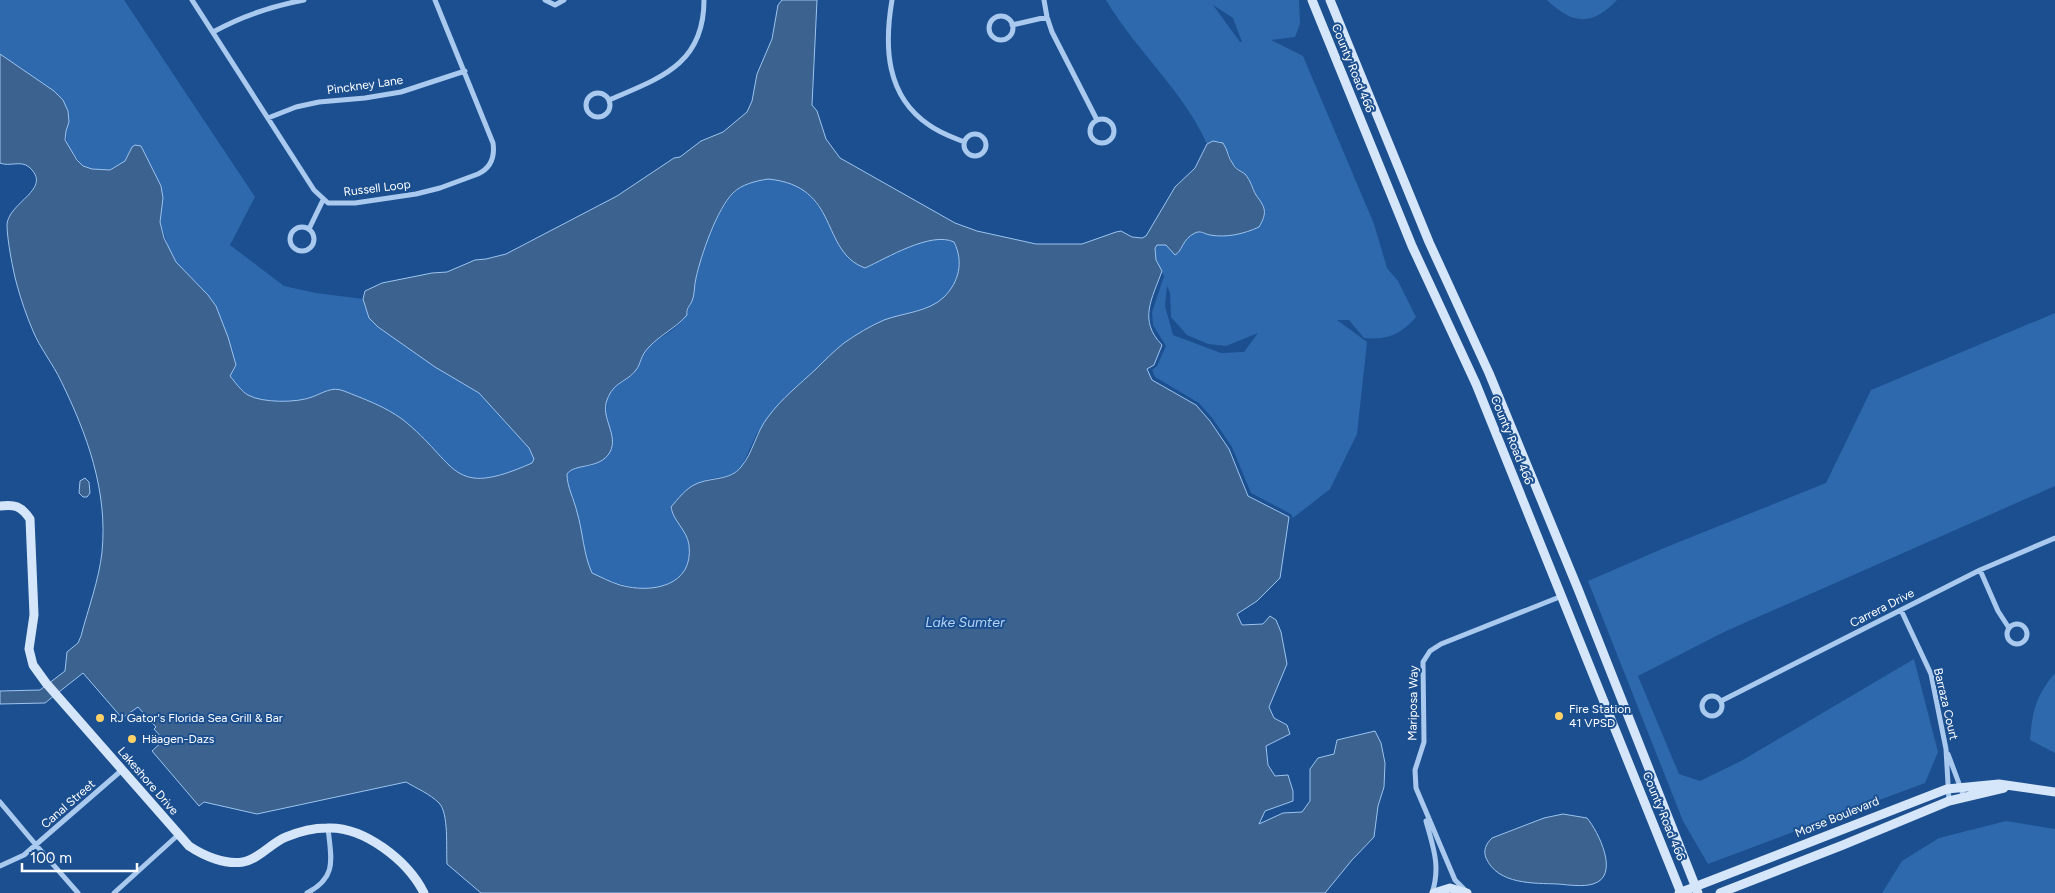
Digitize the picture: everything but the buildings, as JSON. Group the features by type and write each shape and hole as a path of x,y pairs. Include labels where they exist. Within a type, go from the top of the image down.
{"main road":[{"name":"County Road 466","path":"1312,0 1398,210 1476,384 1680,893"},
{"name":"County Road 466","path":"1330,0 1429,242 1489,373 1578,589 1696,890"},
{"name":"Lakeshore Drive","path":"0,506 12,504 23,509 30,519 34,615 29,648 33,665 46,683 189,846 202,855 223,861 243,862 261,854 284,838 301,832 328,828 361,836 381,846 412,873 424,893"},
{"path":"1562,596 1578,589"},
{"name":"Morse Boulevard","path":"1680,893 1696,890 1947,789 1960,786 1999,784 2009,787 2055,792"},
{"name":"Morse Boulevard","path":"1720,893 1949,801 2009,787"},
{"path":"1433,893 1450,888 1467,893"}],"street":[{"path":"192,0 314,190 323,200 309,229"},
{"path":"213,32 263,10 304,0"},
{"name":"Russell Loop","path":"323,200 334,204 388,199 440,188 484,172 493,158 493,143 435,0"},
{"path":"545,0 555,5 564,0"},
{"path":"609,100 667,74 686,58 700,34 704,0"},
{"path":"892,0 888,48 892,76 900,96 921,120 942,133 964,142"},
{"path":"1044,0 1047,17 1059,46 1097,120"},
{"path":"998,16 1005,17 1012,25 1011,33 1006,39 997,40 989,31 991,20 998,16"},
{"path":"1012,25 1047,17"},
{"name":"Pinckney Lane","path":"268,118 319,102 401,92 464,71"},
{"path":"599,93 609,100 610,107 603,116 593,115 588,110 587,102 591,95 599,93"},
{"path":"1104,119 1113,125 1115,133 1108,142 1100,143 1092,139 1090,130 1093,123 1097,120 1104,119"},
{"path":"977,133 986,140 986,147 982,154 971,155 965,150 964,142 970,134 977,133"},
{"path":"299,227 309,229 314,236 313,244 308,249 296,248 290,239 293,232 299,227"},
{"name":"Carrera Drive","path":"1721,701 1980,570 2055,538"},
{"path":"1980,570 1998,611 2009,628"},
{"name":"Mariposa Way","path":"1433,893 1437,879 1437,863 1414,779 1424,742 1422,669 1426,656 1430,650 1441,644 1562,596"},
{"name":"Barraza Court","path":"1901,610 1930,674 1946,749 1964,797"},
{"path":"2018,624 2023,627 2027,636 2024,641 2014,644 2008,641 2006,634 2009,628 2018,624"},
{"name":"Barraza Court","path":"1946,749 1949,801"},
{"name":"Canal Street","path":"0,866 24,855 122,770"},
{"path":"0,802 78,893"},
{"name":"Mariposa Way","path":"1423,808 1455,880 1467,893"},
{"path":"307,893 324,882 328,875 330,851 328,828"},
{"path":"114,893 178,835"}],"shaded area":[{"path":"0,0 124,0 255,197 230,245 284,286 316,293 363,299 365,307 378,327 435,367 486,399 529,448 534,459 532,463 505,474 485,478 469,477 457,472 446,463 421,436 395,415 374,403 352,394 335,389 306,399 280,401 262,400 243,392 230,376 230,373 234,371 208,295 176,262 170,251 160,222 163,198 132,147 125,161 110,170 92,169 83,166 67,145 68,111 54,91 0,54"},
{"path":"1106,0 1299,0 1300,24 1295,37 1271,40 1303,56 1374,224 1387,268 1398,281 1416,317 1399,332 1380,338 1364,338 1349,320 1337,320 1367,342 1357,434 1330,489 1293,518 1291,514 1251,493 1232,447 1213,419 1199,403 1155,377 1152,370 1157,366 1166,346 1153,325 1152,312 1164,276 1156,260 1155,248 1157,245 1166,245 1175,255 1180,251 1185,241 1197,232 1220,236 1249,232 1256,195 1246,175 1232,164 1230,155 1220,141 1213,141 1207,144 1185,106 1118,19","holes":["1213,5 1233,18 1242,42 1240,42","1167,286 1170,293 1171,317 1187,335 1208,344 1226,346 1258,333 1244,352 1221,353 1173,335 1165,306"]},
{"path":"1547,0 1617,0 1599,14 1591,18 1582,19 1565,14"},
{"path":"769,179 792,184 807,193 864,268 909,247 933,240 944,240 954,242 958,250 960,265 958,275 952,288 942,300 931,306 885,320 867,328 844,344 793,390 757,433 741,468 733,475 709,479 670,508 689,542 690,553 688,563 684,572 677,578 669,584 660,587 639,588 627,586 591,573 567,474 575,468 596,464 610,452 606,409 610,392 637,368 648,347 681,322 691,301 706,246 716,221 728,200 746,185"},
{"path":"2055,313 2055,486 1724,632 1638,676 1679,774 1700,781 1741,761 1914,659 1938,752 1925,783 1708,864 1683,821 1588,581 1664,548 1826,483 1871,390"},
{"path":"2055,673 2055,753 2030,740 2036,704 2043,689"},
{"path":"2006,821 2055,829 2055,893 1882,893 1902,861 1939,838"}],"water":[{"name":"Lake Sumter","path":"782,0 817,0 812,105 817,111 826,139 840,158 955,223 977,231 1036,244 1082,244 1121,231 1132,237 1142,238 1146,236 1175,187 1195,168 1207,144 1213,141 1223,143 1234,166 1249,179 1264,210 1264,217 1259,227 1229,236 1208,235 1197,232 1187,239 1175,255 1166,245 1157,245 1155,248 1156,260 1162,271 1151,300 1149,318 1150,327 1162,345 1154,365 1147,369 1152,380 1196,405 1210,421 1229,449 1248,496 1289,517 1280,578 1257,601 1237,614 1242,625 1263,624 1270,616 1276,620 1281,632 1287,664 1269,707 1274,718 1287,725 1290,734 1266,746 1268,765 1275,776 1288,775 1293,791 1293,801 1265,811 1259,824 1283,813 1302,812 1310,801 1310,769 1318,758 1334,754 1337,740 1375,731 1381,743 1385,763 1384,787 1378,806 1374,837 1325,893 481,893 447,864 446,823 439,803 406,782 257,814 204,802 199,806 152,751 164,740 154,729 156,727 138,707 122,718 83,673 45,703 0,704 0,691 40,690 65,671 67,652 78,643 81,636 96,584 101,563 103,529 99,485 87,442 61,381 33,331 22,302 14,272 7,225 14,209 28,196 36,182 35,175 26,165 0,163 0,54 54,91 63,100 68,111 69,122 65,140 77,160 83,166 92,169 110,170 125,161 132,147 135,145 141,146 161,186 163,198 160,222 164,238 176,262 216,306 236,365 230,376 243,392 262,400 280,401 306,399 335,389 344,391 381,407 402,419 421,435 457,472 469,477 485,478 505,474 532,463 534,459 529,448 479,393 435,367 378,327 369,318 363,299 365,291 382,283 432,273 447,272 475,260 506,254 617,196 674,158 680,157 701,141 723,132 747,112 752,101 757,74 772,39 778,5","holes":["768,179 791,184 807,193 819,206 841,248 851,260 865,268 897,252 922,243 933,240 954,242 959,257 959,264 953,285 944,297 931,306 884,320 844,343 773,410 760,429 745,461 737,471 726,477 696,484 682,494 671,507 674,517 686,535 689,545 689,559 685,570 678,578 668,584 657,587 632,588 609,581 592,573 567,474 575,468 594,464 606,458 610,452 612,439 605,406 607,400 613,389 636,370 649,347 687,315 693,299 696,278 706,245 727,200 737,190 754,182"]},
{"path":"85,478 89,482 90,493 87,497 83,497 79,493 80,481"},
{"path":"1563,814 1587,818 1601,842 1605,853 1605,872 1601,879 1593,884 1576,886 1518,881 1499,873 1486,858 1485,850 1492,838 1544,818"}],"place":[{"name":"Fire Station 41 VPSD","path":"1559,716"},
{"name":"RJ Gator's Florida Sea Grill & Bar","path":"100,718"},
{"name":"Häagen-Dazs","path":"132,739"}]}
